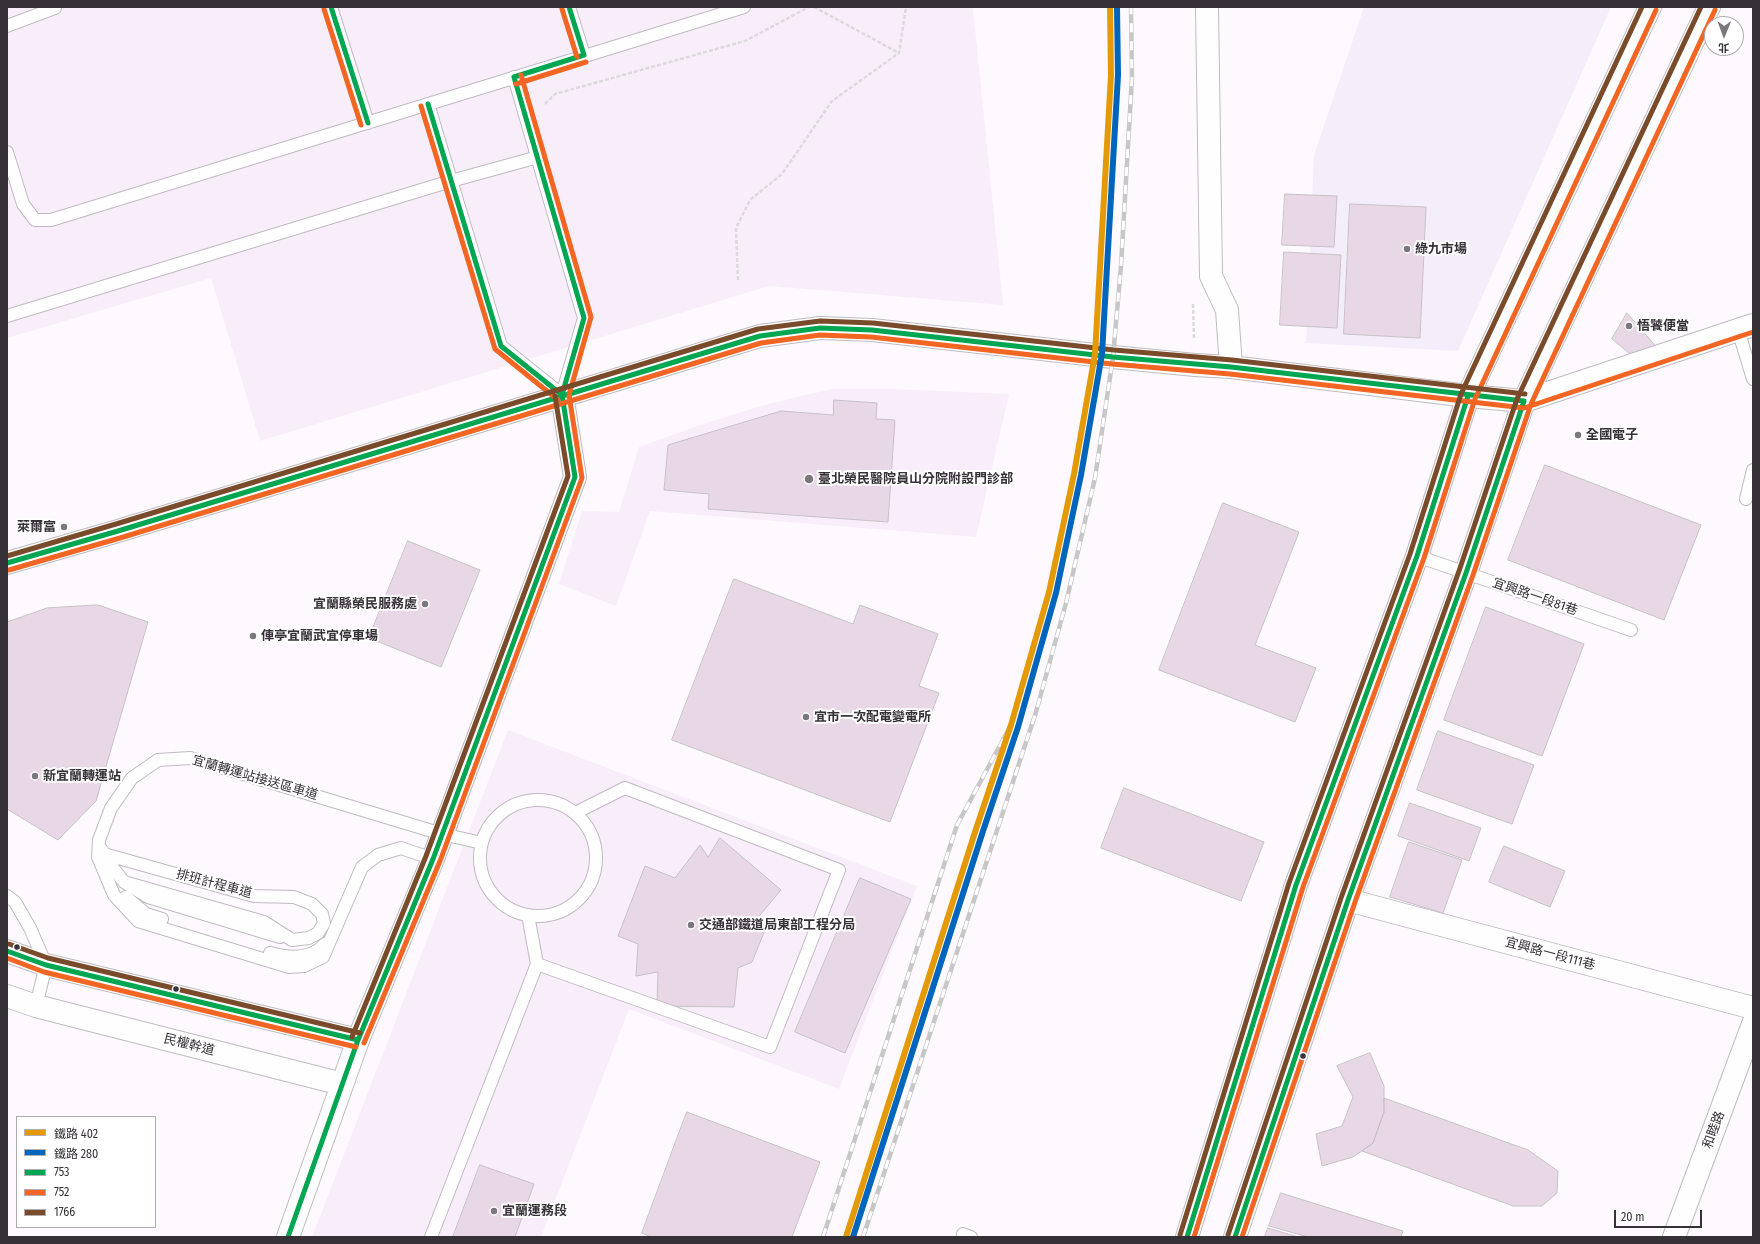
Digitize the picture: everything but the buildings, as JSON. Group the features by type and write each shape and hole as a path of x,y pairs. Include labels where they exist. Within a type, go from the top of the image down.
{"street":[{"path":"1207,7 1211,276 1226,310 1231,367"},
{"path":"1187,1237 1296,885 1417,556 1468,396 1650,7"},
{"path":"1236,1237 1348,900 1466,573 1524,401 1709,7"},
{"path":"7,563 118,531 760,336 820,328 872,330 1113,357 1231,367 1468,396 1524,401 1746,328"},
{"path":"288,1237 358,1040 433,859 575,478 562,395"},
{"name":"宜興路一段111巷","path":"1348,900 1753,1008"},
{"path":"7,951 46,965 358,1040"},
{"name":"民權幹道","path":"7,996 36,1006 342,1084"},
{"name":"和睦路","path":"1674,1237 1745,1073 1753,1024"}],"lane":[{"path":"7,26 55,8 54,7"},
{"path":"331,7 368,122"},
{"path":"569,7 584,55"},
{"path":"7,152 23,204 35,220 51,220 744,7"},
{"path":"428,104 501,346 562,395 584,318 514,77"},
{"path":"7,316 538,157"},
{"path":"1746,328 1753,379"},
{"path":"1746,499 1753,470"},
{"name":"宜興路一段81巷","path":"1417,556 1631,630"},
{"name":"宜蘭轉運站接送區車道","path":"100,851 111,808 132,778 158,760 190,758 442,834 482,843"},
{"path":"536,964 770,1047 838,870 626,788 575,813"},
{"path":"539,800 558,804 575,813 587,827 595,844 597,863 592,882 581,898 566,910 548,916 528,915 510,909 495,897 485,881 480,862 482,843 490,826 503,812 520,803 539,800"},
{"path":"100,851 114,895 138,921 289,967 304,966 323,958 362,866 378,855 401,848 433,859"},
{"name":"排班計程車道","path":"100,851 124,882 148,897 292,940 306,942 321,939 336,930"},
{"name":"排班計程車道","path":"100,851 254,896 294,898 312,904 322,914 324,923 318,933 309,938 292,940"},
{"path":"7,896 15,902 30,928 46,965 36,1006"},
{"path":"432,1237 536,964 528,915"}],"path":[{"path":"528,122 555,94 745,41 809,7"},
{"path":"814,7 899,53"},
{"path":"738,280 736,228 750,200 782,174 832,101 899,53 906,7"}],"shaded area":[{"path":"7,7 973,7 1003,305 769,286 260,441 211,278 7,338"},
{"name":"綠九市場","path":"1364,7 1611,7 1458,351 1306,343 1314,155"},
{"name":"臺北榮民醫院員山分院附設門診部","path":"833,389 894,389 1009,394 976,537 650,511 616,606 559,584 582,511 619,512 639,447 700,425 754,408"},
{"path":"508,730 917,886 839,1089 629,1009 541,1237 312,1237"}],"railway":[{"path":"863,1237 1036,712 1066,603 1095,478 1113,357 1121,266 1132,77 1131,7"},
{"path":"823,1237 957,825 1011,725"}],"rail line":[{"name":"402","path":"846,1237 976,829 1011,725 1049,592 1074,474 1095,354 1111,75 1110,7"},
{"name":"280","path":"853,1237 983,831 1018,727 1056,593 1081,475 1102,354 1118,75 1117,7"}],"transit line":[{"name":"753","path":"331,7 368,123"},
{"name":"753","path":"569,7 584,55"},
{"name":"1766","path":"1180,1235 1289,883 1410,554 1461,394 1642,7"},
{"name":"1766","path":"1228,1235 1341,898 1459,571 1517,399 1701,7"},
{"name":"752","path":"324,9 361,125"},
{"name":"752","path":"562,9 577,57"},
{"name":"752","path":"1194,1237 1303,887 1424,558 1475,399 1656,10"},
{"name":"752","path":"1242,1237 1355,902 1473,575 1531,404 1715,10"},
{"name":"753","path":"514,77 584,55"},
{"name":"752","path":"516,84 586,62"},
{"name":"752","path":"364,1043 440,861 582,478 569,395 591,317 521,75"},
{"name":"753","path":"288,1237 358,1040 433,859 575,477 562,395 584,318 514,77"},
{"name":"753","path":"428,104 501,346 562,395"},
{"name":"752","path":"421,106 495,349 558,400"},
{"name":"1766","path":"7,556 758,329 820,321 873,323 1114,350 1232,360 1525,394"},
{"name":"753","path":"7,563 118,531 760,336 820,328 872,330 1113,357 1231,367 1524,401"},
{"name":"752","path":"9,570 120,538 761,343 820,335 871,337 1112,364 1230,374 1524,408 1753,332"},
{"name":"1766","path":"352,1037 426,856 568,476 555,396"},
{"name":"753","path":"1187,1237 1296,885 1417,556 1468,396"},
{"name":"753","path":"1235,1237 1348,900 1466,573 1524,401"},
{"name":"1766","path":"9,944 48,958 360,1033"},
{"name":"753","path":"7,951 46,965 358,1040"},
{"name":"752","path":"7,958 44,972 356,1047"}],"place":[{"name":"綠九市場","path":"1407,249"},
{"name":"悟饕便當","path":"1629,326"},
{"name":"全國電子","path":"1578,435"},
{"name":"臺北榮民醫院員山分院附設門診部","path":"809,479"},
{"name":"萊爾富","path":"64,527"},
{"name":"宜蘭縣榮民服務處","path":"425,604"},
{"name":"俥亭宜蘭武宜停車場","path":"253,636"},
{"name":"宜市一次配電變電所","path":"806,717"},
{"name":"新宜蘭轉運站","path":"35,776"},
{"name":"交通部鐵道局東部工程分局","path":"691,925"},
{"name":"宜蘭運務段","path":"494,1211"}]}
